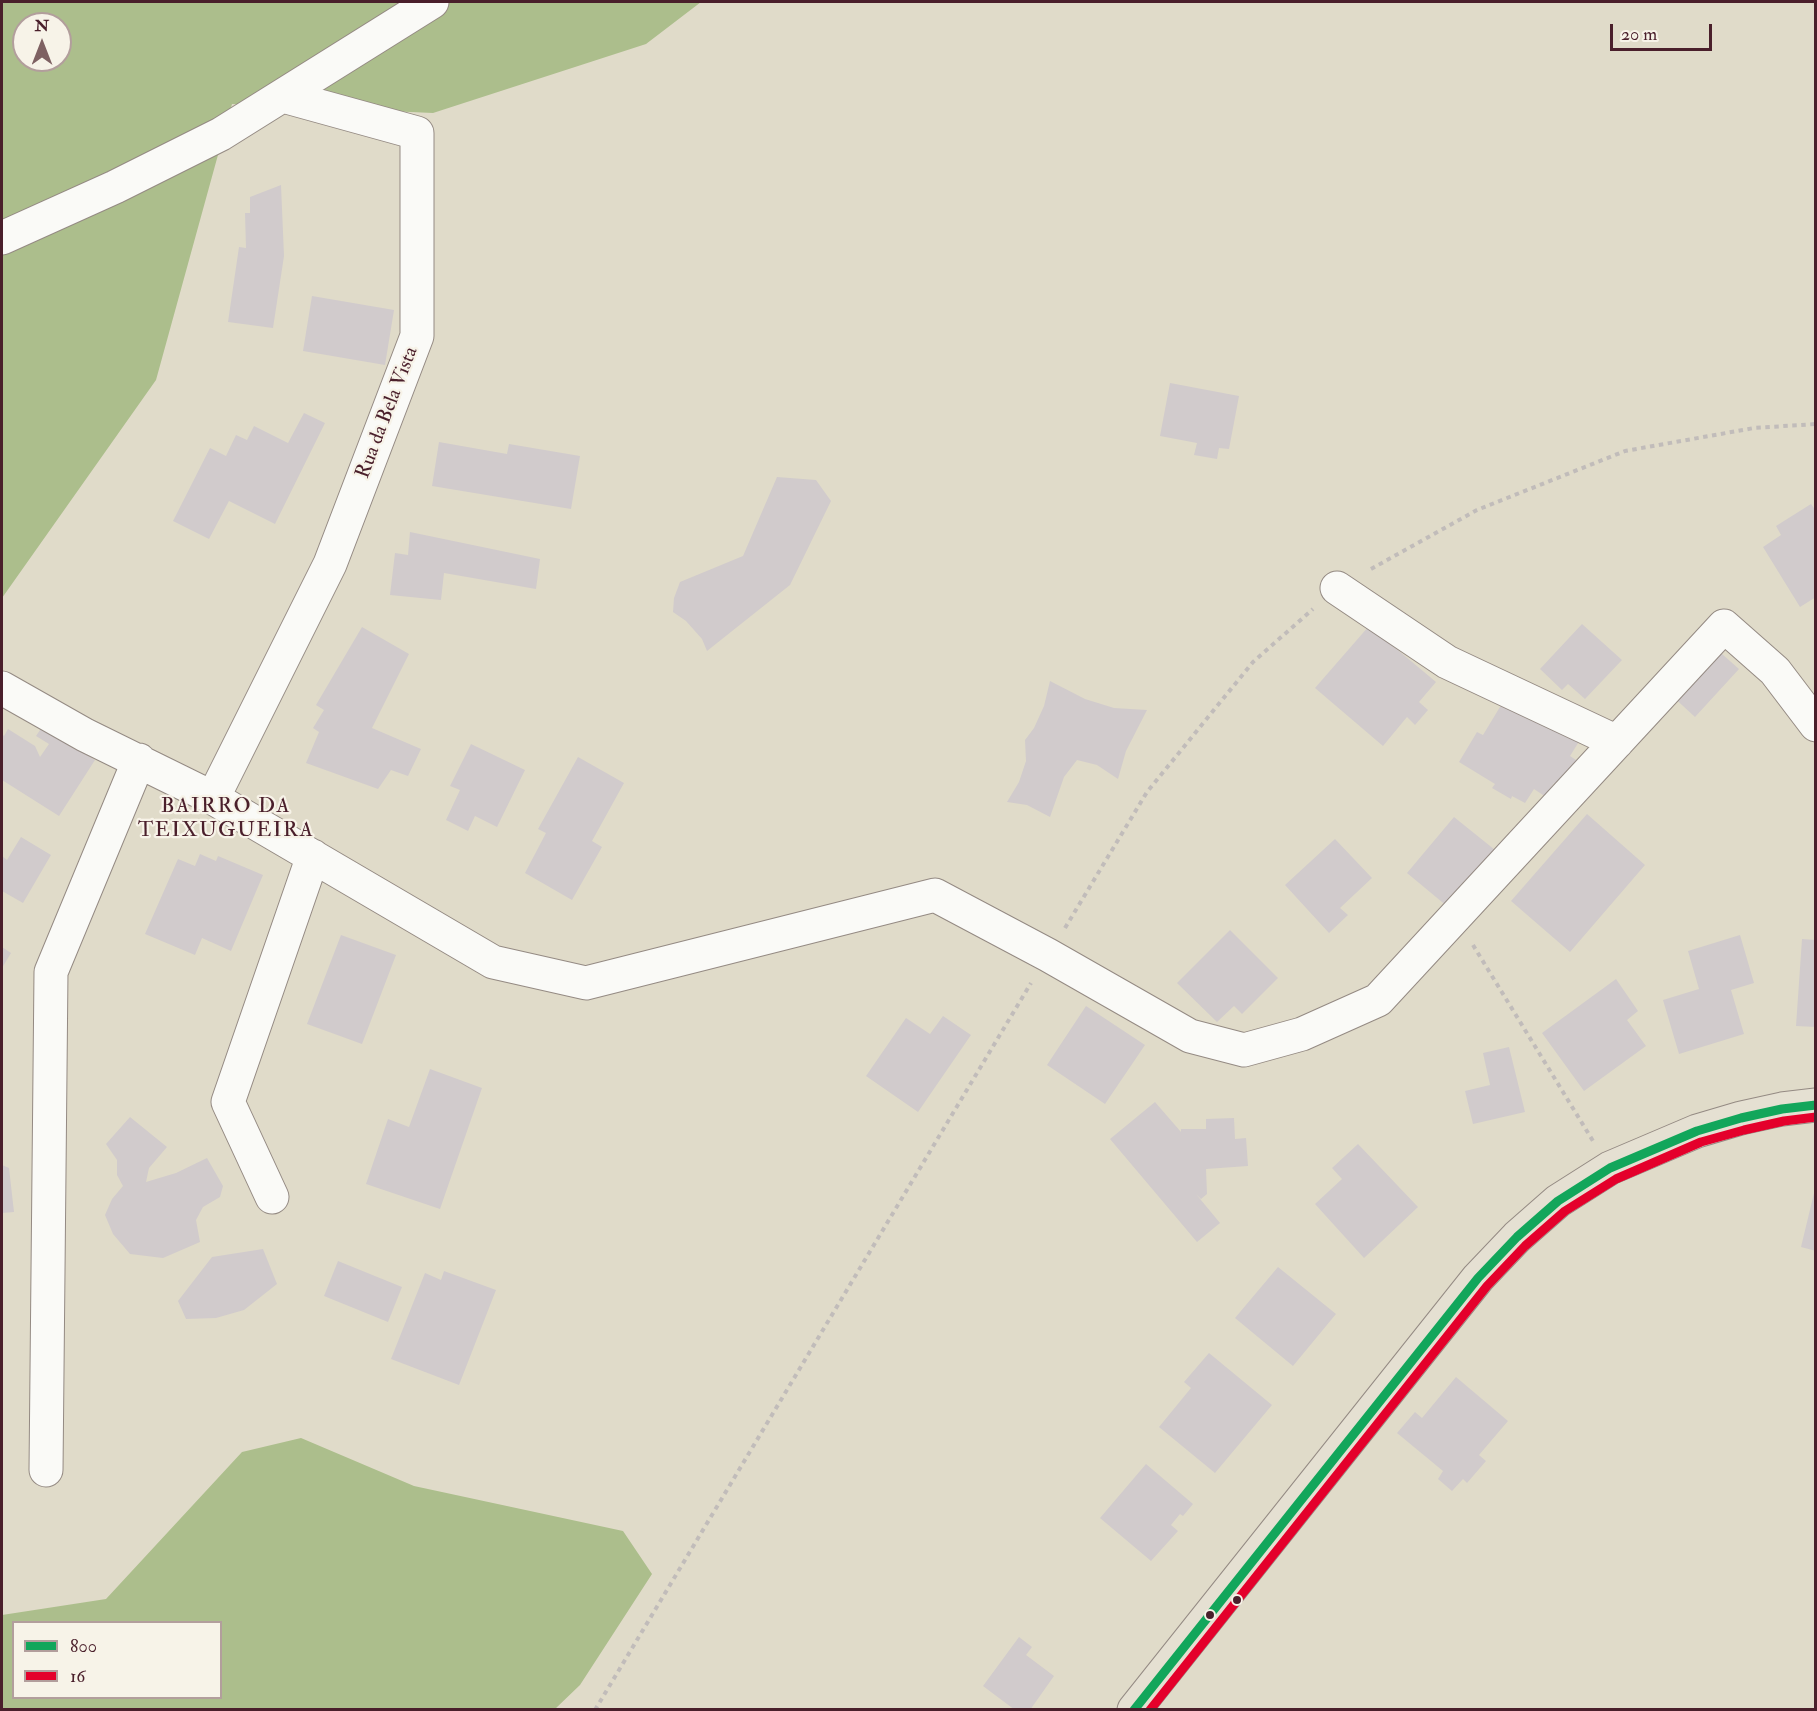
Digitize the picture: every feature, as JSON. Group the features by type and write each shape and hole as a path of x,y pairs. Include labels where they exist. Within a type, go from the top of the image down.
{"main road":[{"path":"1134,1710 1478,1278 1517,1237 1558,1201 1610,1168 1698,1131 1741,1118 1815,1105"}],"street":[{"path":"2,238 115,187 221,134 432,2"},
{"name":"Rua da Bela Vista","path":"213,798 330,564 417,336 417,133 283,96"},
{"path":"1337,588 1447,662 1617,742"},
{"path":"2,688 85,735 213,798 314,855 493,962 586,983 935,895 1048,955 1190,1036 1244,1050 1302,1034 1378,1000 1724,626 1775,670 1815,725"},
{"path":"46,1470 51,972 139,760"},
{"path":"272,1197 228,1102 314,855"}],"path":[{"path":"1455,917 1610,1168"}],"green space":[{"path":"2,2 701,2 646,44 433,113 232,104 156,380 2,598"},
{"path":"301,1438 414,1486 623,1531 652,1574 580,1685 555,1709 2,1709 2,1615 106,1599 242,1452"}],"building":[{"path":"281,185 284,256 273,328 228,322 239,247 246,248 245,213 250,213 250,197"},
{"path":"312,296 394,310 385,365 303,351"},
{"path":"1170,383 1239,396 1229,449 1219,448 1217,459 1194,455 1197,443 1160,436"},
{"path":"304,413 325,423 275,524 229,501 209,539 173,521 210,448 226,456 236,435 247,440 254,426 288,443"},
{"path":"439,442 507,454 509,444 580,456 571,509 432,486"},
{"path":"777,477 816,480 831,501 790,585 707,651 702,639 686,621 673,612 674,598 680,582 743,556"},
{"path":"1811,504 1816,511 1816,597 1800,607 1763,547 1781,535 1776,526"},
{"path":"410,532 540,559 536,589 444,573 441,600 390,595 395,553 408,555"},
{"path":"1582,624 1622,660 1585,699 1568,684 1562,690 1540,669"},
{"path":"1369,626 1436,682 1419,702 1428,710 1415,725 1407,717 1383,746 1315,688"},
{"path":"362,627 409,654 372,728 421,749 408,776 391,770 378,789 306,763 319,732 313,728 324,710 316,705"},
{"path":"1713,646 1739,669 1695,717 1670,694"},
{"path":"1050,681 1085,699 1114,708 1147,710 1126,751 1118,779 1097,765 1077,760 1064,777 1050,817 1027,805 1007,802 1019,782 1026,761 1025,740 1034,728 1044,706"},
{"path":"1506,697 1580,740 1570,756 1579,762 1563,789 1554,783 1546,797 1534,789 1525,803 1512,796 1511,799 1492,788 1495,784 1459,762 1477,732 1483,735"},
{"path":"42,727 95,760 59,816 2,780 2,734 4,736 8,729 35,746 40,757 49,744 36,736"},
{"path":"471,744 525,770 497,827 475,816 468,831 446,820 460,790 450,786"},
{"path":"578,757 624,783 592,841 602,847 572,900 525,873 546,833 538,829"},
{"path":"1587,814 1645,865 1570,952 1511,901"},
{"path":"1454,817 1495,850 1448,907 1407,873"},
{"path":"21,837 51,855 23,903 2,891 2,856 7,860"},
{"path":"1335,839 1372,878 1340,908 1348,915 1329,933 1285,885"},
{"path":"200,854 216,861 218,856 263,875 231,951 202,938 195,955 145,934 178,859 195,866"},
{"path":"1230,930 1278,978 1242,1014 1234,1006 1217,1022 1177,983"},
{"path":"341,935 396,955 362,1044 307,1024"},
{"path":"1740,935 1754,983 1731,990 1744,1034 1679,1054 1663,1000 1699,989 1688,951"},
{"path":"1802,939 1816,940 1816,1027 1796,1026"},
{"path":"2,947 11,953 2,968"},
{"path":"1616,979 1638,1011 1627,1020 1646,1046 1584,1091 1542,1033"},
{"path":"1086,1006 1145,1045 1105,1104 1047,1065"},
{"path":"943,1016 971,1035 918,1112 866,1076 906,1018 930,1034"},
{"path":"1509,1047 1525,1112 1473,1124 1465,1091 1490,1085 1483,1053"},
{"path":"430,1069 482,1088 440,1209 366,1184 388,1119 409,1127"},
{"path":"1155,1102 1181,1132 1181,1129 1206,1129 1206,1119 1234,1118 1235,1139 1246,1138 1248,1166 1206,1169 1207,1194 1201,1199 1196,1194 1220,1223 1197,1242 1110,1139"},
{"path":"130,1117 167,1147 149,1168 146,1182 176,1173 207,1158 223,1186 220,1197 203,1207 196,1220 200,1242 163,1258 130,1254 113,1234 105,1215 112,1199 123,1186 117,1175 117,1160 106,1144"},
{"path":"1358,1144 1418,1207 1364,1258 1315,1204 1342,1179 1332,1168"},
{"path":"2,1165 9,1168 14,1212 2,1213"},
{"path":"1816,1190 1816,1251 1801,1247"},
{"path":"263,1249 277,1284 244,1310 216,1318 186,1319 178,1301 212,1257"},
{"path":"338,1261 402,1287 388,1322 324,1296"},
{"path":"1278,1267 1336,1314 1293,1366 1235,1318"},
{"path":"444,1271 496,1290 459,1385 391,1359 425,1273 441,1280"},
{"path":"1209,1353 1272,1405 1215,1473 1159,1427 1191,1388 1184,1382"},
{"path":"1456,1377 1508,1421 1479,1455 1486,1461 1467,1483 1463,1479 1452,1491 1438,1479 1443,1471 1397,1433 1415,1412 1422,1418"},
{"path":"1146,1464 1193,1504 1171,1525 1178,1531 1151,1561 1100,1518"},
{"path":"1019,1637 1032,1647 1026,1655 1054,1676 1030,1710 1015,1710 983,1686"}],"transit line":[{"name":"800","path":"1134,1710 1478,1278 1517,1237 1558,1201 1610,1168 1697,1131 1782,1109 1816,1105"},
{"name":"16","path":"1150,1710 1487,1286 1525,1246 1565,1211 1616,1179 1701,1142 1784,1121 1816,1117"}],"district":[{"name":"BAIRRO DA TEIXUGUEIRA","path":"226,819"}]}
